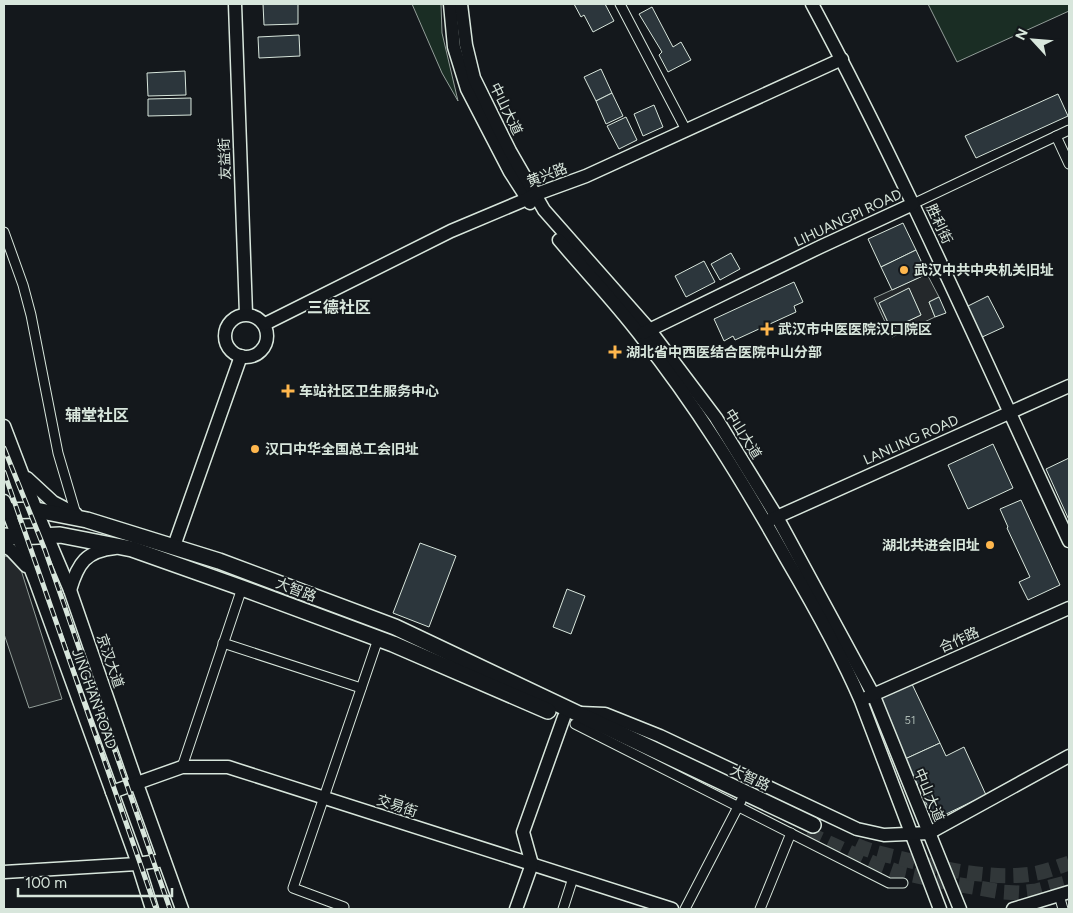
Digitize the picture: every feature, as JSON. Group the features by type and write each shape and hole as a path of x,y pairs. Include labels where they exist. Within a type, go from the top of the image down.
{"main road":[{"name":"大智路","path":"5,507 36,510 87,520 174,546 219,561 395,628 570,718 678,770 739,804 810,829 680,760 570,718 378,638 242,588 132,549 90,540 47,535 11,537"}],"street":[{"name":"友益街","path":"235,4 246,314"},
{"name":"中山大道","path":"450,4 454,47 467,89 510,172 530,197"},
{"name":"中山大道","path":"461,4 466,45 474,78 541,219 644,332 771,520 873,694 960,909"},
{"path":"620,4 686,130"},
{"name":"胜利街","path":"812,4 842,58 913,204 1069,541"},
{"name":"黄兴路","path":"264,324 451,231 530,197 586,176 842,58"},
{"name":"LIHUANGPI ROAD","path":"644,332 1069,130"},
{"path":"1056,136 1069,164"},
{"path":"4,232 23,285 31,315 58,453 76,514"},
{"path":"238,315 253,315 264,324 268,337 266,345 255,355 248,357 240,356 232,352 227,346 225,331 232,319 238,315"},
{"path":"174,546 240,356"},
{"name":"LANLING ROAD","path":"771,520 1069,386"},
{"name":"京汉大道","path":"4,426 36,510 70,590 136,784 182,909"},
{"path":"20,468 33,485 53,502 76,514"},
{"name":"JINGHAN ROAD","path":"5,507 11,537 34,578 112,792 152,909"},
{"name":"中山大道","path":"771,520 852,679 940,909"},
{"path":"4,546 22,561 34,578"},
{"path":"70,590 79,567 91,554 108,549 132,549"},
{"path":"182,767 242,588"},
{"name":"合作路","path":"861,701 1069,608"},
{"path":"343,909 293,888 378,638"},
{"path":"223,644 361,688"},
{"name":"大智路","path":"570,718 606,714 660,736 857,828 884,835 929,833"},
{"path":"516,909 532,864 523,832 570,718"},
{"path":"929,833 1069,756"},
{"name":"交易街","path":"112,792 182,767 228,767 672,909"},
{"path":"685,909 739,804"},
{"name":"大智路","path":"739,804 889,883 903,883"},
{"path":"760,909 791,833"},
{"path":"4,872 137,864 164,860"},
{"path":"563,909 573,878"},
{"path":"1012,909 1064,894 1063,909"}],"green space":[{"path":"412,4 441,4 442,33 458,101 442,73"},
{"path":"928,4 1069,4 1069,11 957,62"}],"shaded area":[{"path":"927,274 939,297 929,302 935,317 892,337 874,298","holes":["909,289 921,315 891,329 879,303"]},
{"path":"4,556 13,557 21,570 62,699 29,708 4,634"}],"building":[{"path":"263,4 298,4 298,24 264,25"},
{"path":"574,4 605,4 614,21 593,32 584,15 581,17"},
{"path":"652,7 673,47 681,42 691,60 668,72 659,55 662,52 639,14"},
{"path":"299,35 300,56 259,58 258,37"},
{"path":"601,69 612,93 596,101 584,77"},
{"path":"185,71 186,95 148,96 147,73"},
{"path":"612,93 623,116 606,124 596,101"},
{"path":"1058,94 1068,116 976,158 965,136"},
{"path":"191,98 191,115 148,116 148,99"},
{"path":"654,105 663,127 643,136 634,114"},
{"path":"626,117 637,140 619,149 607,126"},
{"path":"903,223 916,250 881,267 868,239"},
{"name":"武汉中共中央机关旧址","path":"916,250 927,274 892,290 881,267"},
{"path":"731,253 740,269 720,280 711,264"},
{"path":"704,261 715,282 686,297 675,276"},
{"path":"794,282 803,302 794,306 796,312 735,340 733,336 724,341 714,319"},
{"path":"909,288 921,315 891,329 879,303"},
{"path":"988,296 1004,327 980,338 966,307"},
{"path":"939,297 946,313 935,317 929,302"},
{"path":"993,444 1013,488 968,509 948,465"},
{"path":"1069,458 1069,520 1046,469"},
{"path":"1021,500 1060,585 1028,600 1019,582 1030,577 1000,509"},
{"path":"420,543 456,556 429,627 393,613"},
{"path":"567,589 585,596 571,634 553,627"},
{"path":"912,684 940,743 905,759 881,698"},
{"path":"940,743 946,756 964,747 986,795 944,815 929,809 905,759"}],"tunnel":[{"path":"807,833 873,863 898,872 955,884 1019,893 1036,891 1069,882"},
{"path":"856,845 867,850 919,863 984,875 1032,874 1069,863"}],"railway":[{"path":"4,448 45,550 170,909"},
{"path":"4,472 156,909"}],"place":[{"name":"武汉中共中央机关旧址","path":"904,270"},
{"name":"武汉市中医医院汉口院区","path":"767,329"},
{"name":"湖北省中西医结合医院中山分部","path":"615,352"},
{"name":"车站社区卫生服务中心","path":"288,391"},
{"name":"汉口中华全国总工会旧址","path":"255,449"},
{"name":"湖北共进会旧址","path":"990,545"}],"district":[{"name":"三德社区","path":"339,307"},
{"name":"辅堂社区","path":"97,415"}]}
